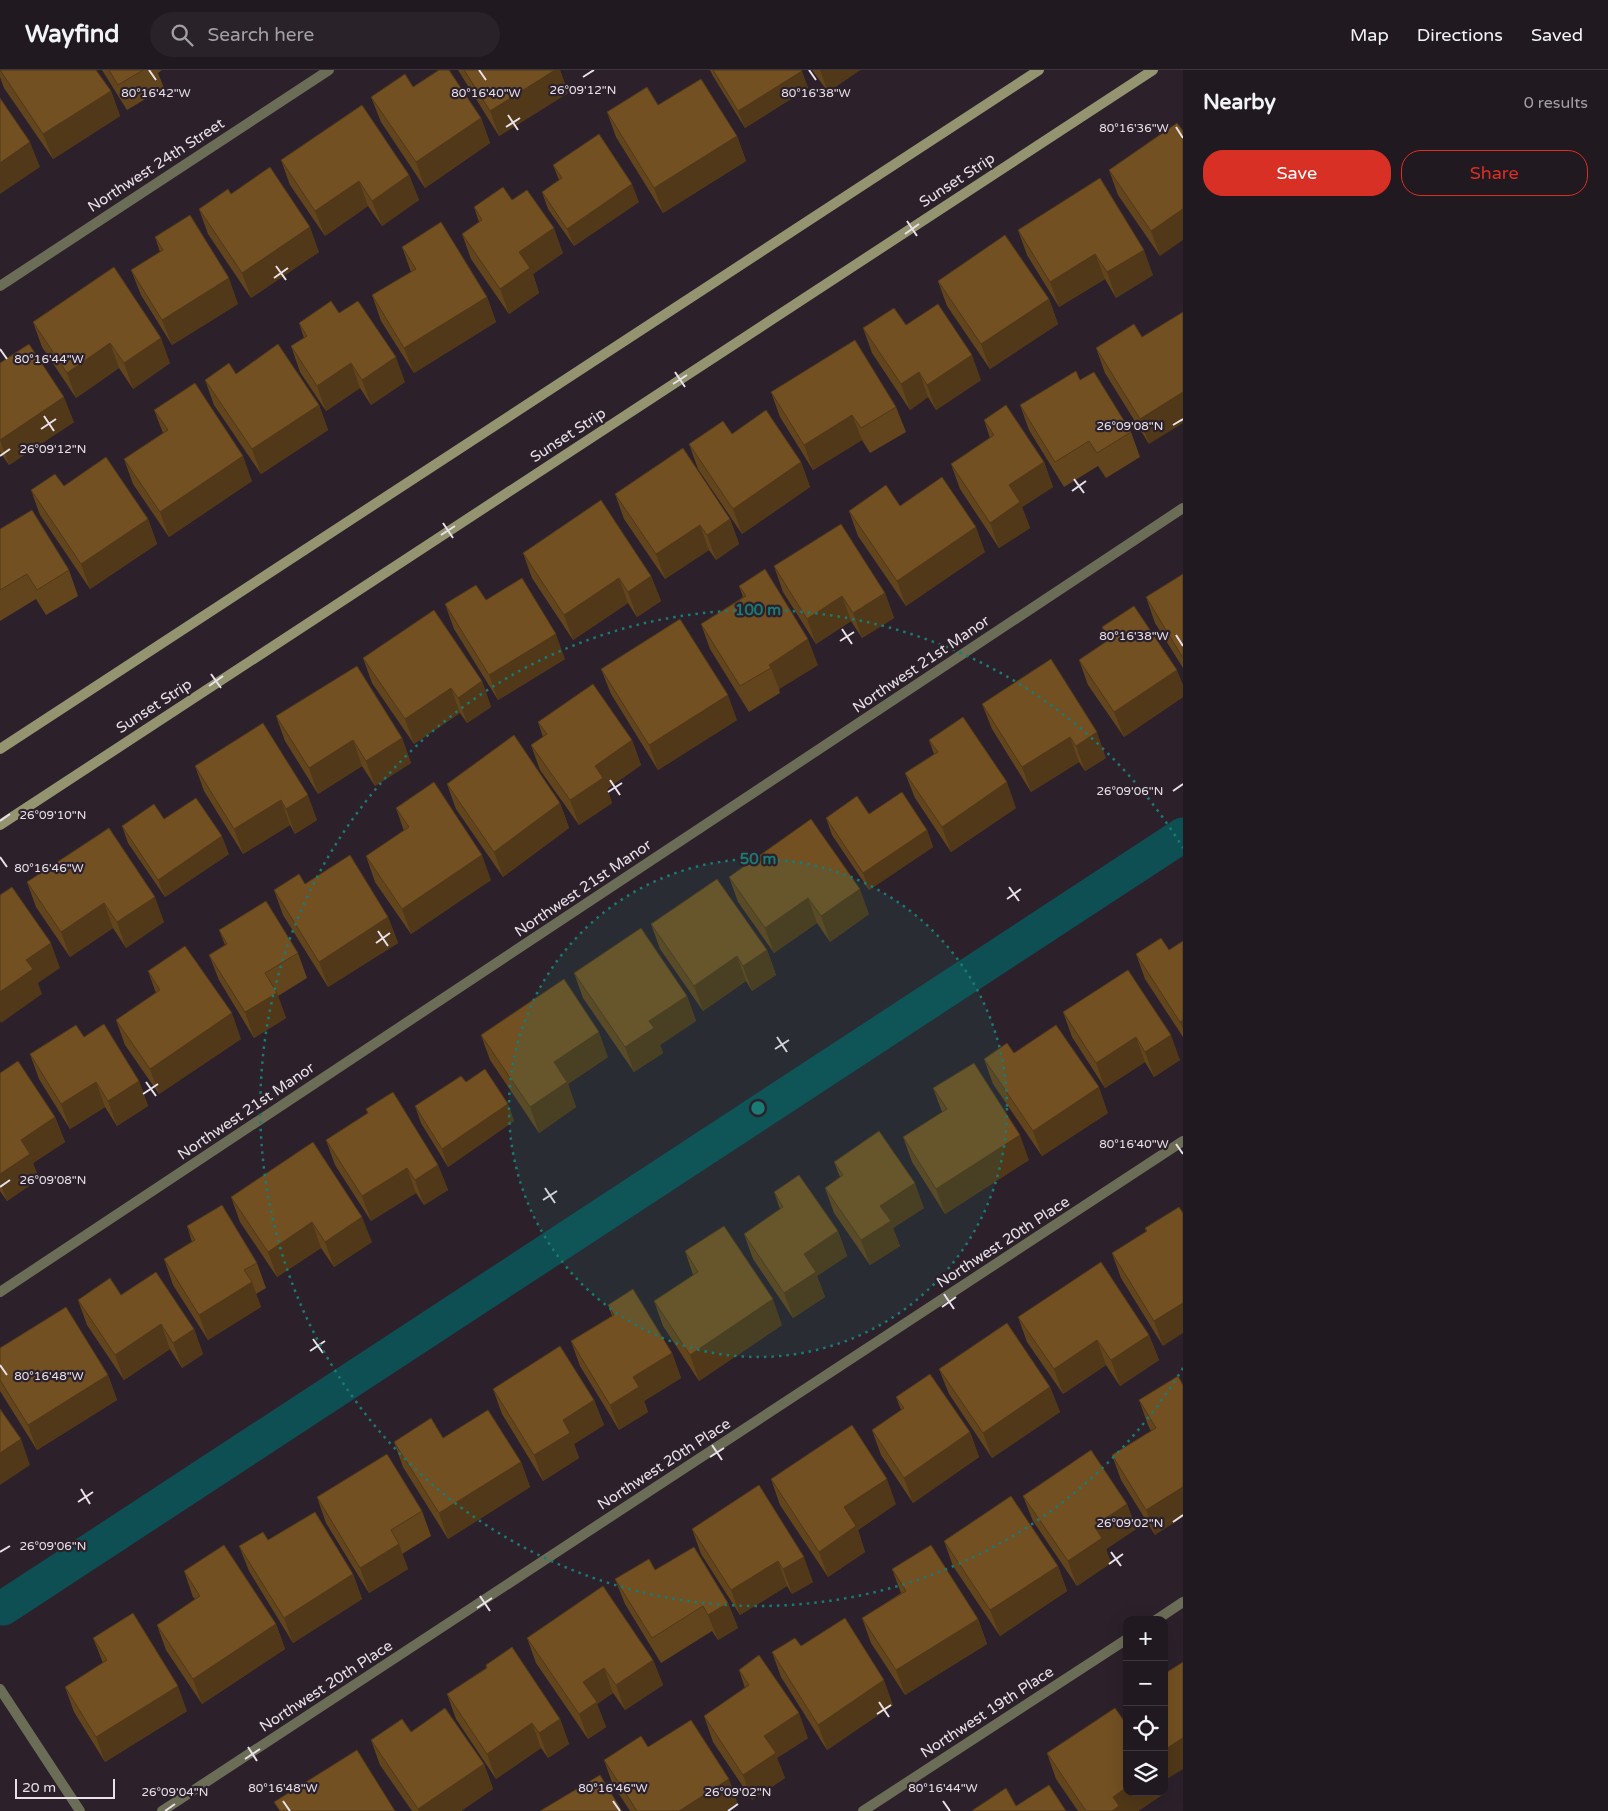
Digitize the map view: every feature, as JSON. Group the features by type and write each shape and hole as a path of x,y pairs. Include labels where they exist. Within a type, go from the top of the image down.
{"street":[{"name":"Northwest 24th Street","path":"0,286 329,70"},
{"path":"0,749 1039,70"},
{"name":"Sunset Strip","path":"0,825 1153,70"},
{"name":"Northwest 21st Manor","path":"0,1292 1183,508"},
{"name":"Northwest 20th Place","path":"162,1811 1183,1141"},
{"path":"1162,1616 1183,1602"},
{"name":"Northwest 19th Place","path":"863,1811 1123,1642"},
{"path":"0,1689 80,1811"}],"building":[{"path":"0,70 96,70 111,91 43,134"},
{"path":"109,70 143,70 118,85"},
{"path":"439,70 449,70 481,118 416,162 371,97 405,74 413,87"},
{"path":"464,70 555,70 490,111"},
{"path":"713,70 801,70 802,71 738,111"},
{"path":"701,79 737,136 654,188 607,112 647,87 658,105"},
{"path":"0,98 30,142 0,163"},
{"path":"362,105 409,175 372,201 359,181 315,211 281,160"},
{"path":"1177,123 1183,131 1183,209 1151,231 1109,170"},
{"path":"599,134 632,184 567,229 542,192 562,178 553,165"},
{"path":"270,167 310,227 242,273 199,209 228,189 231,194"},
{"path":"1100,178 1144,250 1107,272 1095,254 1050,282 1018,230"},
{"path":"503,187 512,200 527,190 554,228 519,252 530,268 500,289 462,234 482,220 474,207"},
{"path":"190,215 229,278 162,320 131,270 163,250 155,237"},
{"path":"441,222 487,297 404,348 372,295 416,269 402,247"},
{"path":"1005,235 1049,299 981,344 938,281"},
{"path":"114,267 161,338 124,363 110,343 67,373 33,322"},
{"path":"331,301 339,313 358,301 396,357 362,380 351,363 317,386 291,346 307,336 299,323"},
{"path":"938,304 972,355 927,385 919,372 901,384 863,328 894,308 906,325"},
{"path":"1183,312 1183,392 1140,419 1096,348 1134,324 1142,337"},
{"path":"855,340 896,407 861,428 852,415 804,445 771,392"},
{"path":"29,344 64,397 0,440 0,363"},
{"path":"278,344 319,405 252,449 205,380 229,363 236,374"},
{"path":"1076,371 1080,380 1094,372 1131,432 1097,453 1089,441 1055,462 1020,405"},
{"path":"195,383 243,456 160,512 124,459 168,430 154,410"},
{"path":"1006,405 1044,462 1009,485 1020,502 990,523 951,464 994,435 984,420"},
{"path":"766,410 801,462 733,509 689,444 723,421 732,434"},
{"path":"683,448 730,519 707,535 700,525 656,554 615,494"},
{"path":"106,457 148,519 81,564 31,490 55,474 64,486"},
{"path":"942,477 976,527 897,581 849,511 886,485 900,506"},
{"path":"601,500 651,576 628,592 619,578 564,615 523,553"},
{"path":"32,510 69,570 37,590 27,574 0,590 0,529"},
{"path":"841,524 885,593 853,613 842,596 807,619 774,566"},
{"path":"765,569 808,639 769,665 771,668 740,686 701,624 746,596 739,586"},
{"path":"1183,574 1183,658 1146,597"},
{"path":"522,578 556,634 489,675 445,604 476,585 486,600"},
{"path":"1134,606 1177,670 1114,712 1079,660 1110,639 1102,627"},
{"path":"434,610 482,681 458,698 451,688 405,719 363,658"},
{"path":"680,619 728,695 649,745 601,669"},
{"path":"1051,659 1097,732 1076,746 1070,737 1022,767 982,704"},
{"path":"357,666 402,738 366,761 353,740 309,768 276,716"},
{"path":"593,684 632,740 595,766 603,778 570,800 531,745 547,734 538,722"},
{"path":"963,717 1007,782 942,827 905,773 938,752 929,740"},
{"path":"263,723 308,795 286,809 281,800 234,829 195,766"},
{"path":"514,735 560,803 494,852 447,784"},
{"path":"434,782 482,855 402,909 366,856 409,827 396,808"},
{"path":"902,792 927,830 863,873 826,818 857,796 869,814"},
{"path":"196,798 222,836 158,880 122,826 154,804 164,819"},
{"path":"811,819 860,889 821,916 808,898 765,928 729,877"},
{"path":"109,828 155,897 117,922 104,903 61,932 27,882"},
{"path":"350,855 388,917 319,962 274,890 299,874 305,884"},
{"path":"717,879 767,950 743,966 737,956 694,986 651,924"},
{"path":"12,887 51,943 26,960 33,969 0,992 0,895"},
{"path":"266,901 298,953 265,973 277,993 245,1012 209,955 227,944 219,930"},
{"path":"641,928 687,996 649,1021 654,1028 625,1047 574,973"},
{"path":"1161,938 1169,950 1183,941 1183,1020 1180,1022 1136,954"},
{"path":"185,946 232,1013 150,1069 116,1020 160,990 148,971"},
{"path":"1128,970 1171,1035 1145,1052 1136,1037 1096,1063 1063,1012"},
{"path":"564,979 599,1032 554,1062 567,1082 530,1107 481,1035"},
{"path":"104,1024 139,1081 108,1101 96,1082 61,1104 30,1054 76,1025 84,1037"},
{"path":"1056,1025 1099,1087 1033,1131 984,1059 1007,1043 1014,1053"},
{"path":"18,1061 55,1117 21,1140 30,1154 0,1174 0,1073"},
{"path":"974,1063 1020,1135 936,1189 903,1137 947,1109 933,1088"},
{"path":"485,1069 508,1104 442,1149 415,1106 461,1076 466,1082"},
{"path":"393,1092 438,1165 415,1180 407,1168 362,1196 326,1140 368,1113 366,1109"},
{"path":"879,1131 915,1183 880,1206 891,1221 861,1240 825,1188 843,1175 834,1162"},
{"path":"313,1142 362,1217 325,1242 312,1222 268,1252 231,1197"},
{"path":"799,1175 838,1231 804,1254 816,1272 784,1293 744,1234 783,1207 774,1192"},
{"path":"222,1205 257,1263 244,1270 252,1282 199,1315 164,1259 195,1240 187,1226"},
{"path":"1179,1207 1183,1213 1183,1303 1154,1321 1112,1253 1147,1231 1145,1228"},
{"path":"724,1226 773,1299 690,1355 654,1301 698,1272 685,1251"},
{"path":"1101,1262 1149,1335 1111,1360 1097,1340 1054,1369 1018,1317"},
{"path":"156,1272 194,1329 173,1343 161,1324 115,1355 78,1300 110,1278 121,1295"},
{"path":"633,1289 672,1353 633,1377 639,1387 610,1405 571,1341 614,1315 608,1305"},
{"path":"66,1307 108,1375 28,1425 0,1380 0,1348"},
{"path":"1007,1323 1050,1387 983,1433 939,1369"},
{"path":"560,1346 594,1400 563,1420 570,1433 534,1455 493,1389"},
{"path":"930,1374 970,1432 904,1478 872,1430 904,1408 896,1397"},
{"path":"1178,1376 1183,1385 1183,1487 1146,1510 1112,1455 1156,1428 1139,1400"},
{"path":"0,1409 21,1439 0,1453"},
{"path":"488,1410 521,1462 439,1513 394,1442 431,1418 443,1438"},
{"path":"852,1425 887,1479 844,1507 856,1526 819,1552 771,1479"},
{"path":"1091,1450 1127,1504 1094,1526 1102,1538 1068,1561 1023,1496"},
{"path":"387,1454 422,1511 391,1530 399,1544 360,1568 317,1497"},
{"path":"759,1485 804,1557 783,1569 778,1561 731,1590 692,1529"},
{"path":"1011,1496 1058,1566 990,1610 944,1541"},
{"path":"315,1512 353,1574 284,1618 239,1546 263,1532 268,1540"},
{"path":"224,1545 276,1624 193,1679 157,1625 200,1596 184,1571"},
{"path":"931,1545 978,1619 896,1670 862,1618 906,1591 892,1569"},
{"path":"694,1547 728,1603 708,1615 703,1606 652,1638 615,1579 649,1559 655,1570"},
{"path":"603,1586 653,1660 616,1685 604,1668 583,1682 597,1702 579,1714 527,1638"},
{"path":"133,1613 178,1686 96,1737 65,1687 107,1660 93,1638"},
{"path":"845,1618 884,1680 818,1725 772,1652 795,1638 801,1646"},
{"path":"512,1647 560,1719 539,1733 532,1723 487,1754 447,1694 487,1668 486,1665"},
{"path":"759,1655 799,1713 764,1736 776,1753 743,1775 704,1716 749,1685 739,1670"},
{"path":"1183,1662 1183,1738 1168,1747 1168,1706 1168,1671"},
{"path":"445,1708 484,1764 418,1809 371,1740 402,1719 411,1732"},
{"path":"1115,1708 1123,1719 1123,1790 1113,1797 1119,1806 1112,1811 1086,1811 1047,1753"},
{"path":"691,1720 729,1779 679,1811 637,1811 604,1760 641,1736 648,1747"},
{"path":"357,1750 395,1811 280,1811 274,1802"},
{"path":"600,1775 622,1811 540,1811"},
{"path":"1049,1785 1066,1811 973,1811 1006,1788 1016,1806"}],"waterway":[{"path":"3,1608 1183,835"}]}
